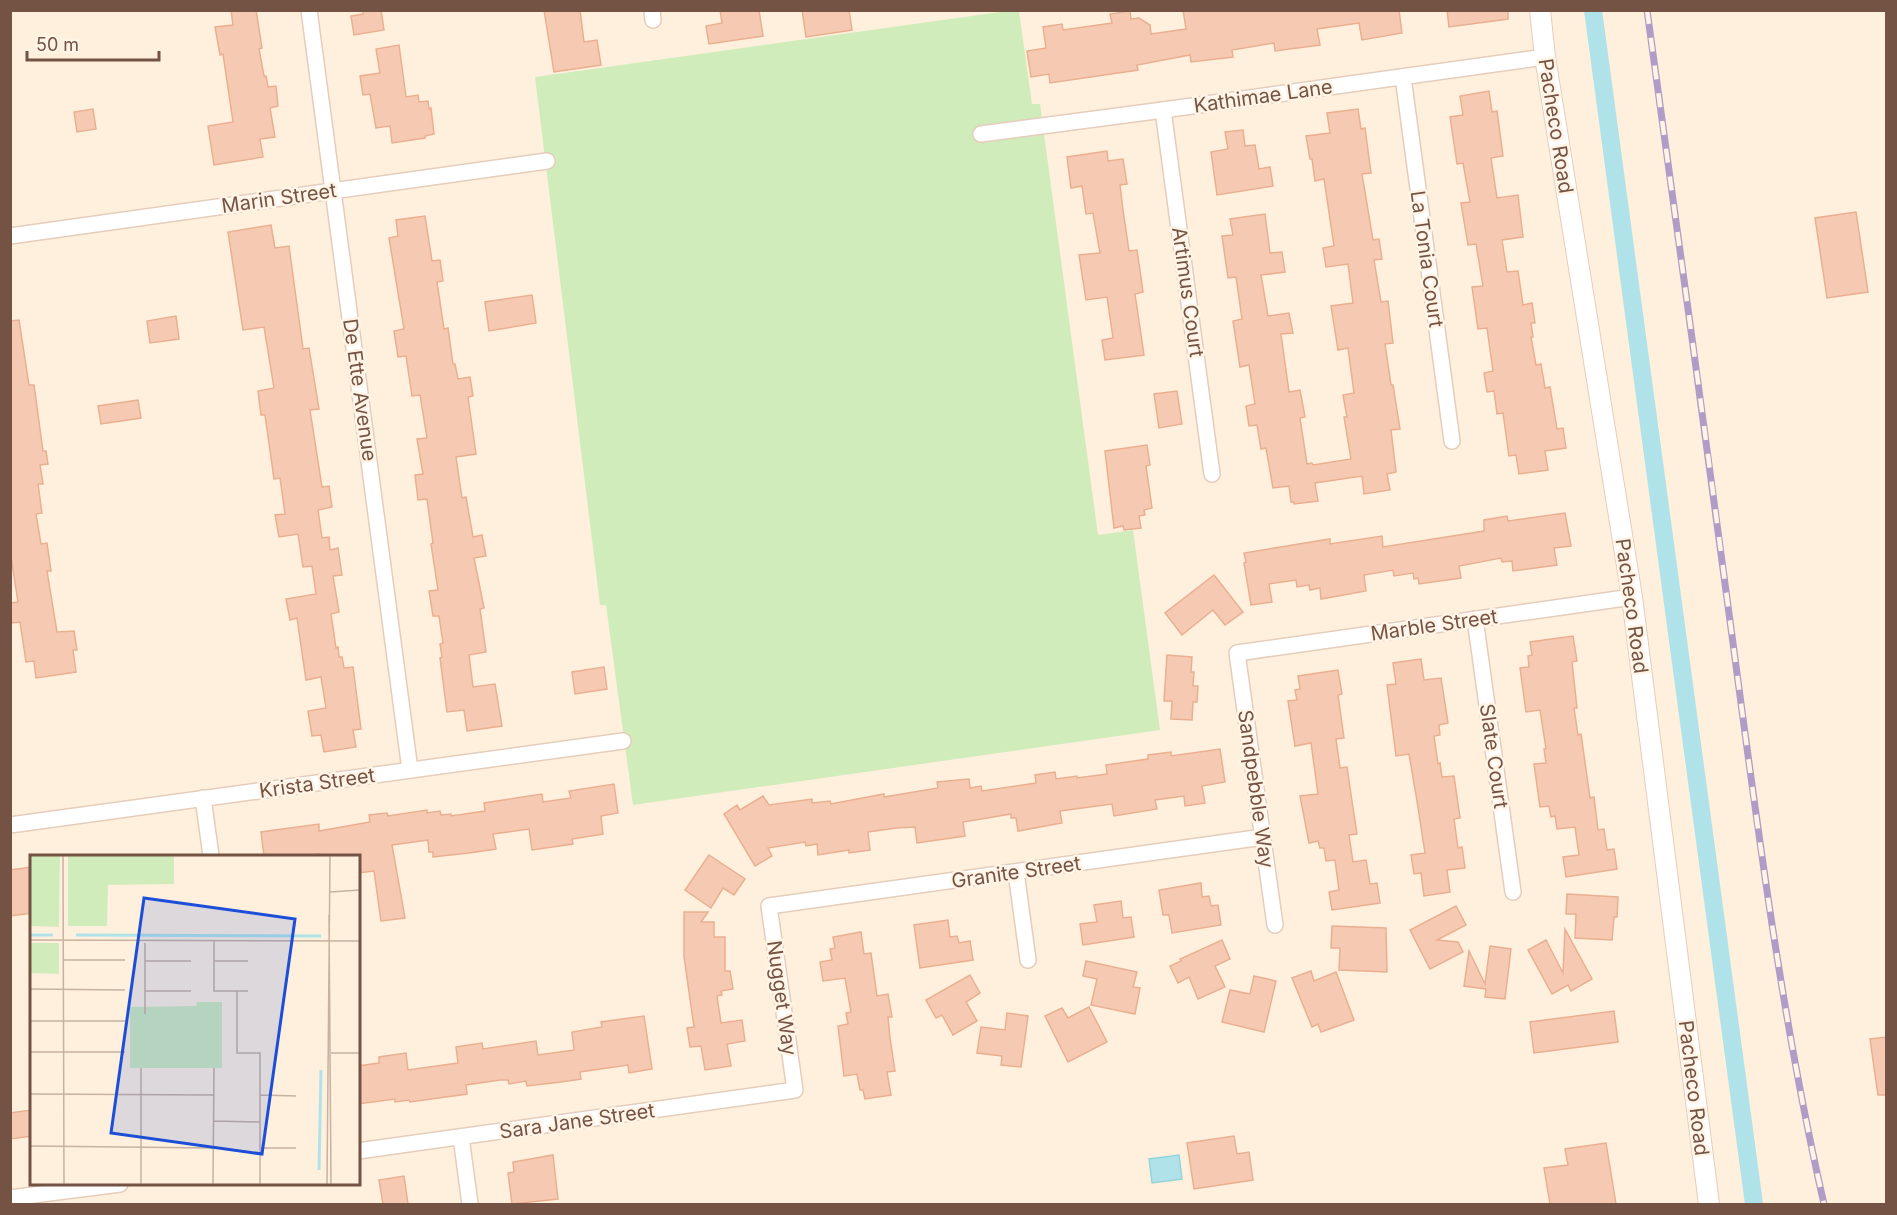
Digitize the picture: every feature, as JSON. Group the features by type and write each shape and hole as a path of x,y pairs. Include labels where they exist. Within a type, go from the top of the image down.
{"street":[{"name":"De Ette Avenue","path":"309,10 410,770"},
{"name":"Pacheco Road","path":"1540,10 1545,57 1632,597 1708,1204"},
{"name":"Kathimae Lane","path":"981,134 1545,57"},
{"name":"La Tonia Court","path":"1402,77 1452,441"},
{"name":"Artimus Court","path":"1163,110 1212,474"},
{"name":"Marin Street","path":"10,236 547,161"},
{"name":"Marble Street","path":"1237,653 1632,597"},
{"name":"Slate Court","path":"1475,620 1513,892"},
{"name":"Sandpebble Way","path":"1237,653 1275,925"},
{"name":"Krista Street","path":"10,825 623,741"},
{"path":"203,798 211,855"},
{"name":"Granite Street","path":"769,906 1263,837"},
{"path":"1016,872 1028,960"},
{"name":"Nugget Way","path":"769,906 795,1090"},
{"name":"Sara Jane Street","path":"360,1151 795,1090"},
{"path":"461,1137 470,1204"},
{"path":"10,1198 46,1199 115,1185"}],"green space":[{"path":"1019,11 1032,104 1040,104 1098,535 1133,530 1160,730 633,805 606,605 600,605 535,77"}],"water":[{"path":"1179,1155 1182,1179 1152,1183 1149,1159"}],"building":[{"path":"231,10 256,10 264,76 266,76 268,87 276,86 278,106 270,108 275,137 260,139 263,157 214,165 208,126 233,122 223,54 220,55 215,27 233,25"},
{"path":"363,10 381,10 384,30 354,35 351,16 363,14"},
{"path":"544,10 580,10 584,42 597,40 601,65 554,72"},
{"path":"720,10 759,10 763,36 709,44 706,26 722,23"},
{"path":"802,10 849,10 852,30 806,37"},
{"path":"1183,10 1399,10 1402,33 1362,40 1359,23 1317,29 1320,45 1275,51 1274,43 1232,50 1233,57 1191,62 1190,55 1137,65 1138,70 1050,83 1049,74 1031,77 1027,51 1046,48 1043,27 1062,24 1063,30 1112,23 1110,14 1130,11 1131,19 1139,18 1150,25 1151,34 1186,29"},
{"path":"1447,10 1508,10 1508,19 1449,27"},
{"path":"399,45 406,97 418,95 419,102 428,101 434,134 425,136 425,138 392,143 390,126 376,128 370,94 363,95 360,76 380,73 376,49"},
{"path":"1489,91 1492,112 1497,111 1503,156 1491,158 1497,198 1518,195 1523,237 1502,240 1507,272 1518,271 1523,305 1532,303 1535,323 1531,323 1533,337 1531,337 1536,365 1541,364 1545,388 1550,387 1557,429 1563,428 1566,448 1545,451 1548,470 1519,474 1516,455 1509,456 1503,413 1497,414 1494,391 1487,392 1484,373 1493,371 1487,328 1478,329 1472,287 1483,286 1476,244 1468,245 1461,203 1470,202 1463,163 1457,164 1450,117 1463,115 1460,96"},
{"path":"93,109 96,129 77,132 74,112"},
{"path":"1358,109 1361,129 1365,128 1371,173 1362,174 1373,240 1379,239 1382,259 1374,260 1381,302 1388,301 1393,343 1385,344 1400,429 1391,430 1396,472 1387,474 1390,490 1364,494 1362,476 1315,483 1318,501 1294,504 1291,502 1289,486 1273,488 1266,448 1261,449 1257,425 1249,426 1246,406 1255,404 1249,365 1240,367 1233,321 1242,319 1236,277 1228,278 1222,236 1233,235 1230,219 1265,214 1270,253 1282,252 1285,272 1261,275 1268,316 1289,313 1293,333 1281,334 1289,392 1300,390 1305,417 1300,418 1307,464 1351,459 1343,395 1354,393 1348,348 1338,350 1331,306 1353,303 1348,264 1326,267 1323,248 1334,246 1324,179 1315,181 1306,136 1330,133 1327,113"},
{"path":"1243,130 1245,146 1255,145 1259,169 1270,167 1273,186 1217,195 1211,152 1228,149 1225,132"},
{"path":"1107,151 1108,161 1123,159 1127,184 1120,185 1129,251 1137,250 1143,292 1135,294 1144,355 1105,360 1102,340 1113,338 1107,297 1086,300 1079,255 1100,253 1093,213 1086,214 1082,186 1071,188 1067,157"},
{"path":"1856,212 1868,292 1827,298 1815,218"},
{"path":"425,216 432,261 440,260 443,281 437,282 444,329 448,328 453,364 455,364 458,379 470,377 473,396 468,397 476,454 456,457 462,498 466,497 473,537 482,535 486,556 474,558 484,608 480,609 486,652 469,655 473,687 495,684 502,726 467,731 464,710 447,712 440,658 442,657 440,644 443,643 439,616 433,616 429,591 438,590 431,544 433,543 427,499 418,500 415,475 423,474 417,439 427,438 420,395 412,396 406,356 398,357 394,331 404,329 389,238 398,236 396,220"},
{"path":"271,225 275,248 289,246 303,349 309,348 319,409 310,410 322,487 329,486 332,507 318,510 322,538 329,537 330,550 338,548 342,575 333,576 339,612 331,614 339,657 342,657 344,668 353,667 361,729 353,730 356,747 324,752 321,735 312,736 308,711 326,708 321,677 306,680 297,618 290,620 286,599 316,594 312,566 303,567 298,534 279,537 275,515 285,514 280,478 274,479 265,415 261,415 258,391 274,388 264,327 243,330 228,232"},
{"path":"532,295 536,323 489,331 485,302"},
{"path":"176,316 179,339 150,343 147,321"},
{"path":"19,320 29,385 34,385 43,451 46,451 48,464 40,465 43,484 38,484 42,513 36,514 41,544 47,543 51,571 47,571 57,632 74,631 77,650 73,650 76,672 36,678 34,661 26,662 20,622 12,623 10,610 10,603 18,602 10,550 10,321"},
{"path":"1177,391 1182,424 1159,428 1154,394"},
{"path":"138,400 141,418 101,424 98,406"},
{"path":"1147,445 1150,465 1146,466 1152,508 1144,510 1145,515 1139,516 1141,528 1124,530 1123,526 1114,528 1105,451"},
{"path":"1565,513 1571,546 1554,548 1557,565 1513,571 1512,561 1502,562 1501,558 1459,566 1461,578 1419,584 1418,578 1414,579 1413,573 1394,576 1393,570 1364,575 1366,591 1321,599 1320,588 1310,590 1309,585 1297,587 1296,580 1269,584 1272,602 1251,605 1244,553 1330,539 1330,544 1382,536 1383,547 1484,531 1484,520 1507,516 1508,521"},
{"path":"1214,575 1243,612 1225,625 1213,610 1182,635 1165,613"},
{"path":"1573,636 1577,661 1572,662 1578,735 1581,734 1590,798 1594,797 1598,830 1604,829 1607,850 1614,849 1617,869 1566,877 1563,857 1579,855 1575,827 1557,829 1555,816 1551,817 1549,806 1540,807 1534,764 1546,763 1544,749 1546,749 1540,710 1526,712 1520,668 1529,667 1528,656 1532,655 1530,642"},
{"path":"1167,655 1192,657 1193,686 1198,686 1197,702 1193,702 1192,720 1171,719 1172,701 1164,701"},
{"path":"1421,659 1424,680 1441,678 1448,723 1439,725 1440,735 1434,736 1442,777 1454,776 1460,818 1454,819 1458,848 1462,847 1465,868 1447,870 1450,892 1424,896 1421,873 1414,874 1411,855 1425,853 1409,754 1396,756 1387,685 1396,684 1393,663"},
{"path":"604,667 607,689 575,694 572,672"},
{"path":"1338,670 1342,694 1338,695 1344,738 1336,739 1340,768 1347,767 1357,834 1349,835 1353,862 1366,860 1370,884 1377,883 1380,903 1332,910 1329,892 1339,890 1335,860 1326,861 1324,848 1320,848 1318,841 1309,843 1300,796 1318,794 1311,743 1295,746 1288,701 1297,700 1295,690 1300,689 1298,676"},
{"path":"1220,749 1225,782 1202,786 1205,803 1185,806 1184,796 1155,800 1157,809 1114,816 1112,804 1060,811 1062,823 1018,831 1016,818 1011,818 1011,814 963,822 965,836 917,843 915,827 896,828 868,832 870,850 849,853 849,850 818,855 817,844 806,846 805,842 768,848 772,856 755,866 724,814 737,805 740,810 763,796 769,805 812,799 812,803 830,801 831,804 884,794 884,797 938,788 937,782 969,779 970,788 981,786 982,791 1036,783 1035,775 1055,772 1056,779 1107,774 1106,765 1148,759 1148,755 1171,752 1171,756"},
{"path":"614,784 618,813 601,816 603,834 572,839 573,844 532,850 529,829 493,834 496,849 433,857 433,852 429,852 428,840 392,845 405,918 381,921 374,871 360,873 360,855 264,855 261,832 319,824 319,831 370,822 369,815 387,813 388,816 427,810 427,813 440,811 441,815 451,814 451,816 485,811 484,803 542,794 543,802 571,798 569,791"},
{"path":"709,855 745,879 734,895 723,888 711,908 685,890"},
{"path":"30,867 30,913 10,916 10,870"},
{"path":"1201,883 1202,897 1209,896 1211,906 1218,905 1221,925 1172,933 1169,915 1163,915 1159,890"},
{"path":"1567,894 1618,897 1612,940 1575,938 1576,914 1566,914"},
{"path":"1121,901 1123,918 1131,917 1134,937 1083,945 1080,924 1097,922 1094,905"},
{"path":"1456,906 1466,925 1437,940 1458,942 1463,952 1430,969 1410,930"},
{"path":"684,912 708,912 701,922 714,922 714,937 725,937 725,971 730,971 733,989 721,991 722,995 717,996 721,1023 742,1020 745,1041 727,1044 731,1066 705,1070 701,1046 690,1047 687,1028 694,1027 684,957"},
{"path":"948,920 950,937 957,936 959,943 970,941 973,960 920,968 914,925"},
{"path":"1332,926 1386,928 1387,972 1339,970 1340,948 1331,948"},
{"path":"1565,929 1592,979 1571,991 1568,985 1552,994 1528,950 1546,940 1563,973"},
{"path":"861,932 864,954 871,953 877,996 888,994 892,1017 888,1017 895,1071 887,1072 891,1095 865,1099 863,1090 860,1090 857,1074 844,1076 838,1026 848,1024 846,1013 851,1012 845,978 823,981 820,962 832,960 830,949 835,948 833,937"},
{"path":"1222,940 1230,959 1215,966 1225,987 1198,999 1189,977 1178,983 1170,966"},
{"path":"1490,946 1511,949 1505,999 1485,997 1486,989 1464,986 1469,951 1485,984"},
{"path":"1086,961 1137,972 1133,987 1140,988 1135,1014 1091,1005 1097,979 1083,976"},
{"path":"1311,971 1314,981 1336,972 1354,1020 1321,1032 1318,1024 1312,1027 1292,978"},
{"path":"970,975 980,993 966,1002 977,1021 953,1035 942,1015 936,1018 926,1000"},
{"path":"1254,976 1276,981 1264,1032 1222,1022 1230,990 1250,994"},
{"path":"1089,1007 1107,1042 1068,1062 1045,1016 1062,1008 1068,1018"},
{"path":"1614,1011 1618,1042 1534,1053 1530,1022"},
{"path":"1007,1013 1028,1016 1021,1067 1001,1065 1002,1056 977,1053 981,1027 1005,1030"},
{"path":"644,1016 652,1069 629,1073 628,1065 580,1072 581,1079 527,1086 526,1081 509,1084 508,1080 500,1080 466,1085 467,1094 410,1102 409,1100 395,1102 395,1099 360,1104 360,1066 379,1063 379,1057 406,1053 408,1070 458,1063 456,1047 482,1043 483,1049 536,1041 538,1055 574,1050 572,1032 602,1027 601,1022"},
{"path":"1887,1037 1887,1095 1878,1095 1870,1039"},
{"path":"30,1110 30,1136 10,1139 10,1113"},
{"path":"1234,1136 1237,1154 1249,1152 1253,1180 1194,1189 1187,1143"},
{"path":"1606,1143 1616,1204 1550,1204 1544,1168 1568,1165 1565,1149"},
{"path":"553,1155 558,1199 512,1204 508,1173 514,1172 513,1162"},
{"path":"404,1176 408,1204 383,1204 379,1180"}],"waterway":[{"path":"1593,10 1754,1204"}],"railway":[{"path":"1647,10 1769,906 1794,1056 1824,1204"}]}
